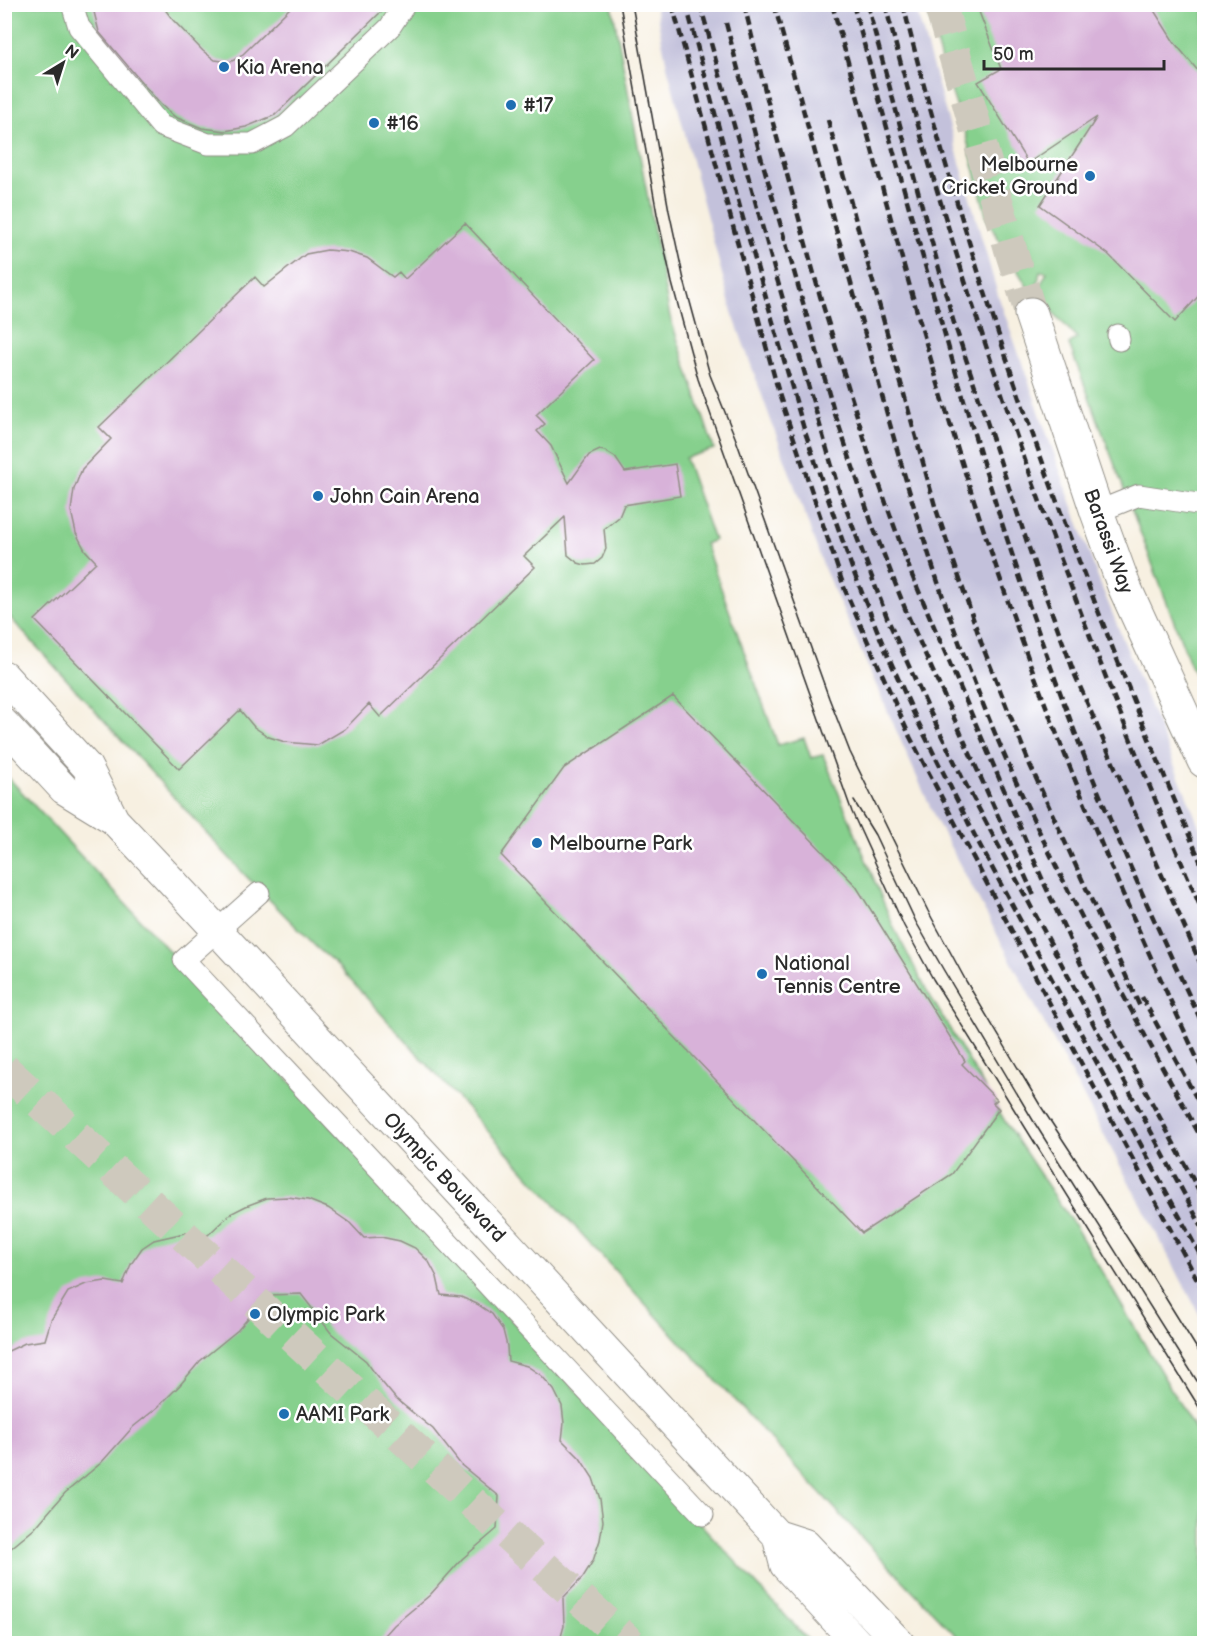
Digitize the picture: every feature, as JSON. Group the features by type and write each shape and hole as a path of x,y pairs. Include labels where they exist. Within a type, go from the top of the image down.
{"main road":[{"name":"Barassi Way","path":"1031,314 1124,586 1204,761"},
{"name":"Olympic Boulevard","path":"4,676 87,767 113,819"},
{"name":"Olympic Boulevard","path":"4,724 64,789 113,819 217,931 777,1535 785,1565 858,1644"},
{"name":"Olympic Boulevard","path":"777,1535 805,1544 900,1644"}],"street":[{"path":"72,4 79,27 161,126 208,144 252,144 286,126 390,27 405,4"},
{"path":"1097,512 1139,495 1204,505"},
{"path":"258,893 184,960 703,1515"}],"shaded area":[{"path":"655,5 915,5 998,295 1098,578 1204,838 1204,1323 936,820 824,568 732,312 667,66"}],"green space":[{"name":"Melbourne Park","path":"5,5 612,5 670,317 714,449 685,458 714,540 705,544 778,745 804,738 811,758 823,755 894,928 926,989 1006,1123 1076,1228 1204,1445 1204,1643 963,1643 649,1308 334,962 317,948 244,874 5,612"},
{"name":"Melbourne Cricket Ground","path":"926,5 1204,5 1204,696 1069,344 1077,338 1036,294 1047,272 1040,271 1037,288 1032,295 987,219 965,132 941,61"},
{"name":"AAMI Park","path":"5,774 811,1643 5,1643"}],"building":[{"name":"Kia Arena","path":"92,4 161,4 203,51 215,60 230,62 240,57 294,4 389,4 275,115 246,127 225,131 202,128 175,117 160,104 99,32"},
{"name":"Melbourne Cricket Ground","path":"976,4 1150,4 1174,42 1204,78 1204,290 1175,322 1108,254 1040,205 1097,117 1028,163 978,82 1001,69"},
{"name":"John Cain Arena","path":"465,223 594,360 536,415 545,424 537,431 551,446 569,483 589,455 600,450 615,457 625,472 675,464 680,496 624,505 619,517 604,529 606,549 602,558 595,564 578,563 568,555 565,517 524,556 535,567 380,717 369,704 345,729 318,745 285,742 269,737 254,727 240,710 179,769 35,620 96,562 85,550 76,533 71,511 74,489 82,469 111,439 99,427 255,277 264,287 306,254 327,250 349,252 367,258 393,277 399,272 405,279"},
{"name":"National Tennis Centre","path":"673,696 856,886 965,1061 962,1064 997,1100 993,1103 999,1109 952,1174 862,1233 501,855 564,768"},
{"path":"288,1197 308,1200 328,1208 350,1223 364,1238 381,1237 400,1241 415,1248 429,1262 437,1277 441,1295 461,1297 492,1314 503,1330 508,1361 527,1366 542,1376 554,1390 562,1406 564,1423 562,1440 580,1458 593,1478 600,1499 603,1521 593,1561 583,1577 563,1598 564,1626 559,1644 377,1644 394,1625 430,1595 462,1559 497,1529 499,1496 461,1465 433,1429 396,1399 366,1361 331,1333 301,1294 268,1295 238,1330 200,1361 158,1407 133,1427 101,1463 65,1493 34,1529 4,1554 4,1353 25,1343 45,1340 51,1320 68,1292 86,1284 105,1281 123,1284 131,1264 142,1248 154,1240 189,1232 208,1235 230,1214 246,1206 267,1198"}],"tunnel":[{"path":"940,4 1031,314"},
{"path":"4,1069 499,1527 631,1644"}],"tram line":[{"path":"620,4 657,214 672,283 698,379 852,812 904,926 933,979 1204,1415"},
{"path":"632,4 669,211 684,280 710,375 735,437 850,752 928,911 966,981 1040,1105 1147,1268 1204,1360"},
{"path":"854,801 875,835 916,922 943,969 1034,1122 1204,1392"}],"railway":[{"path":"672,4 780,397 845,590 910,737 1204,1292"},
{"path":"686,4 742,215 804,429 852,568 884,647 915,716 975,836 1204,1262"},
{"path":"700,4 838,487 888,620 964,781 1204,1231"},
{"path":"744,4 773,123 820,296 872,464 911,573 1044,883 1098,1002 1204,1200"},
{"path":"774,4 904,472 929,554 972,676 996,737 1080,914 1204,1143"},
{"path":"832,4 933,368 1002,584 1047,709 1096,831 1204,1073"},
{"path":"853,4 949,350 1030,607 1076,735 1110,819 1204,1027"},
{"path":"867,4 953,320 1039,578 1075,675 1204,972"},
{"path":"885,4 951,236 1027,466 1112,692 1204,915"},
{"path":"903,4 964,226 1036,443 1117,658 1204,870"},
{"path":"726,23 759,150 835,414 873,527 908,616 1035,898"},
{"path":"828,120 935,506 982,645 1030,765 1141,1009"},
{"path":"1142,997 1204,1112"}],"place":[{"name":"Kia Arena","path":"224,67"},
{"name":"#17","path":"511,105"},
{"name":"#16","path":"374,123"},
{"name":"Melbourne Cricket Ground","path":"1090,176"},
{"name":"John Cain Arena","path":"318,496"},
{"name":"Melbourne Park","path":"537,843"},
{"name":"National Tennis Centre","path":"762,974"},
{"name":"Olympic Park","path":"255,1314"},
{"name":"AAMI Park","path":"284,1414"}]}
